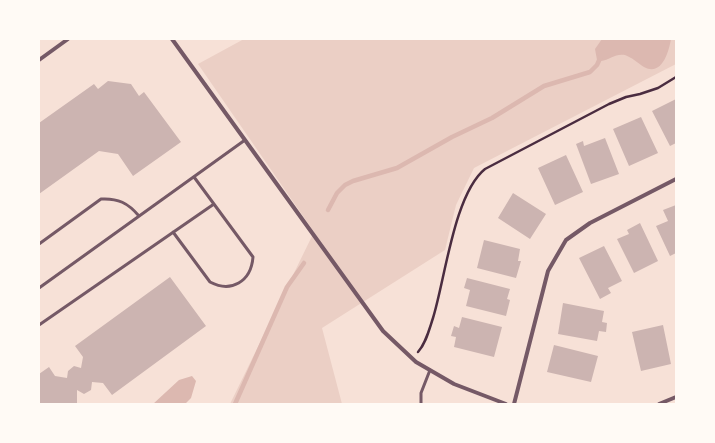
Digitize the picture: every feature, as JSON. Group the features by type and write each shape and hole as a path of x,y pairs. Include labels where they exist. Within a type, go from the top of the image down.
{"street":[{"path":"39,60 68,39"},
{"path":"172,39 383,331 412,358 430,370 454,384 506,404"},
{"path":"514,404 548,271 566,240 590,223 676,179"},
{"path":"659,404 676,397"}],"lane":[{"path":"39,288 245,140"},
{"path":"173,232 210,282 218,286 226,287 243,281 249,274 253,258 194,176"},
{"path":"39,244 101,199 112,198 123,201 132,207 138,216"},
{"path":"39,325 214,204"},
{"path":"421,404 421,393 430,370"}],"path":[{"path":"412,358 421,348 428,334 460,214 478,175 492,165 626,96 640,94 658,88 676,77"}],"shaded area":[{"path":"244,39 676,39 676,64 474,168 456,205 445,250 322,328 342,404 230,404 314,232 198,64"},
{"path":"602,39 671,39 664,61 656,69 650,69 625,55 619,55 601,61 597,60 595,49"},
{"path":"192,376 196,381 191,398 185,404 153,404 179,380"}],"building":[{"path":"108,81 131,84 139,96 144,92 181,142 133,176 118,154 99,151 39,194 39,123 94,84 98,89"},
{"path":"676,99 676,143 670,146 652,111"},
{"path":"641,117 658,153 629,166 613,129"},
{"path":"605,138 619,174 591,184 576,144 583,141 584,146"},
{"path":"566,155 583,192 555,205 538,168"},
{"path":"513,193 546,214 530,239 498,218"},
{"path":"676,205 676,253 670,256 656,226 668,221 663,210"},
{"path":"640,223 658,261 634,273 617,239 629,234 627,230"},
{"path":"484,240 520,249 518,261 521,261 516,278 477,268"},
{"path":"604,246 622,281 608,288 611,293 600,299 579,258"},
{"path":"170,277 206,326 112,395 103,383 92,382 91,390 84,394 77,390 77,404 39,404 39,374 49,367 55,376 67,378 68,371 74,366 81,368 83,357 75,346"},
{"path":"467,278 510,289 507,299 510,300 506,316 466,306 470,290 464,288"},
{"path":"563,303 604,311 602,322 607,323 606,332 599,331 597,341 558,334"},
{"path":"462,317 502,327 494,357 454,347 456,337 451,336 454,326 459,328"},
{"path":"663,325 671,364 641,371 632,332"},
{"path":"554,345 598,356 591,382 547,372"}],"waterway":[{"path":"328,210 337,193 345,185 353,181 397,168 452,137 492,118 544,86 590,72 597,65 601,56"},
{"path":"235,404 287,287 304,263"}]}
